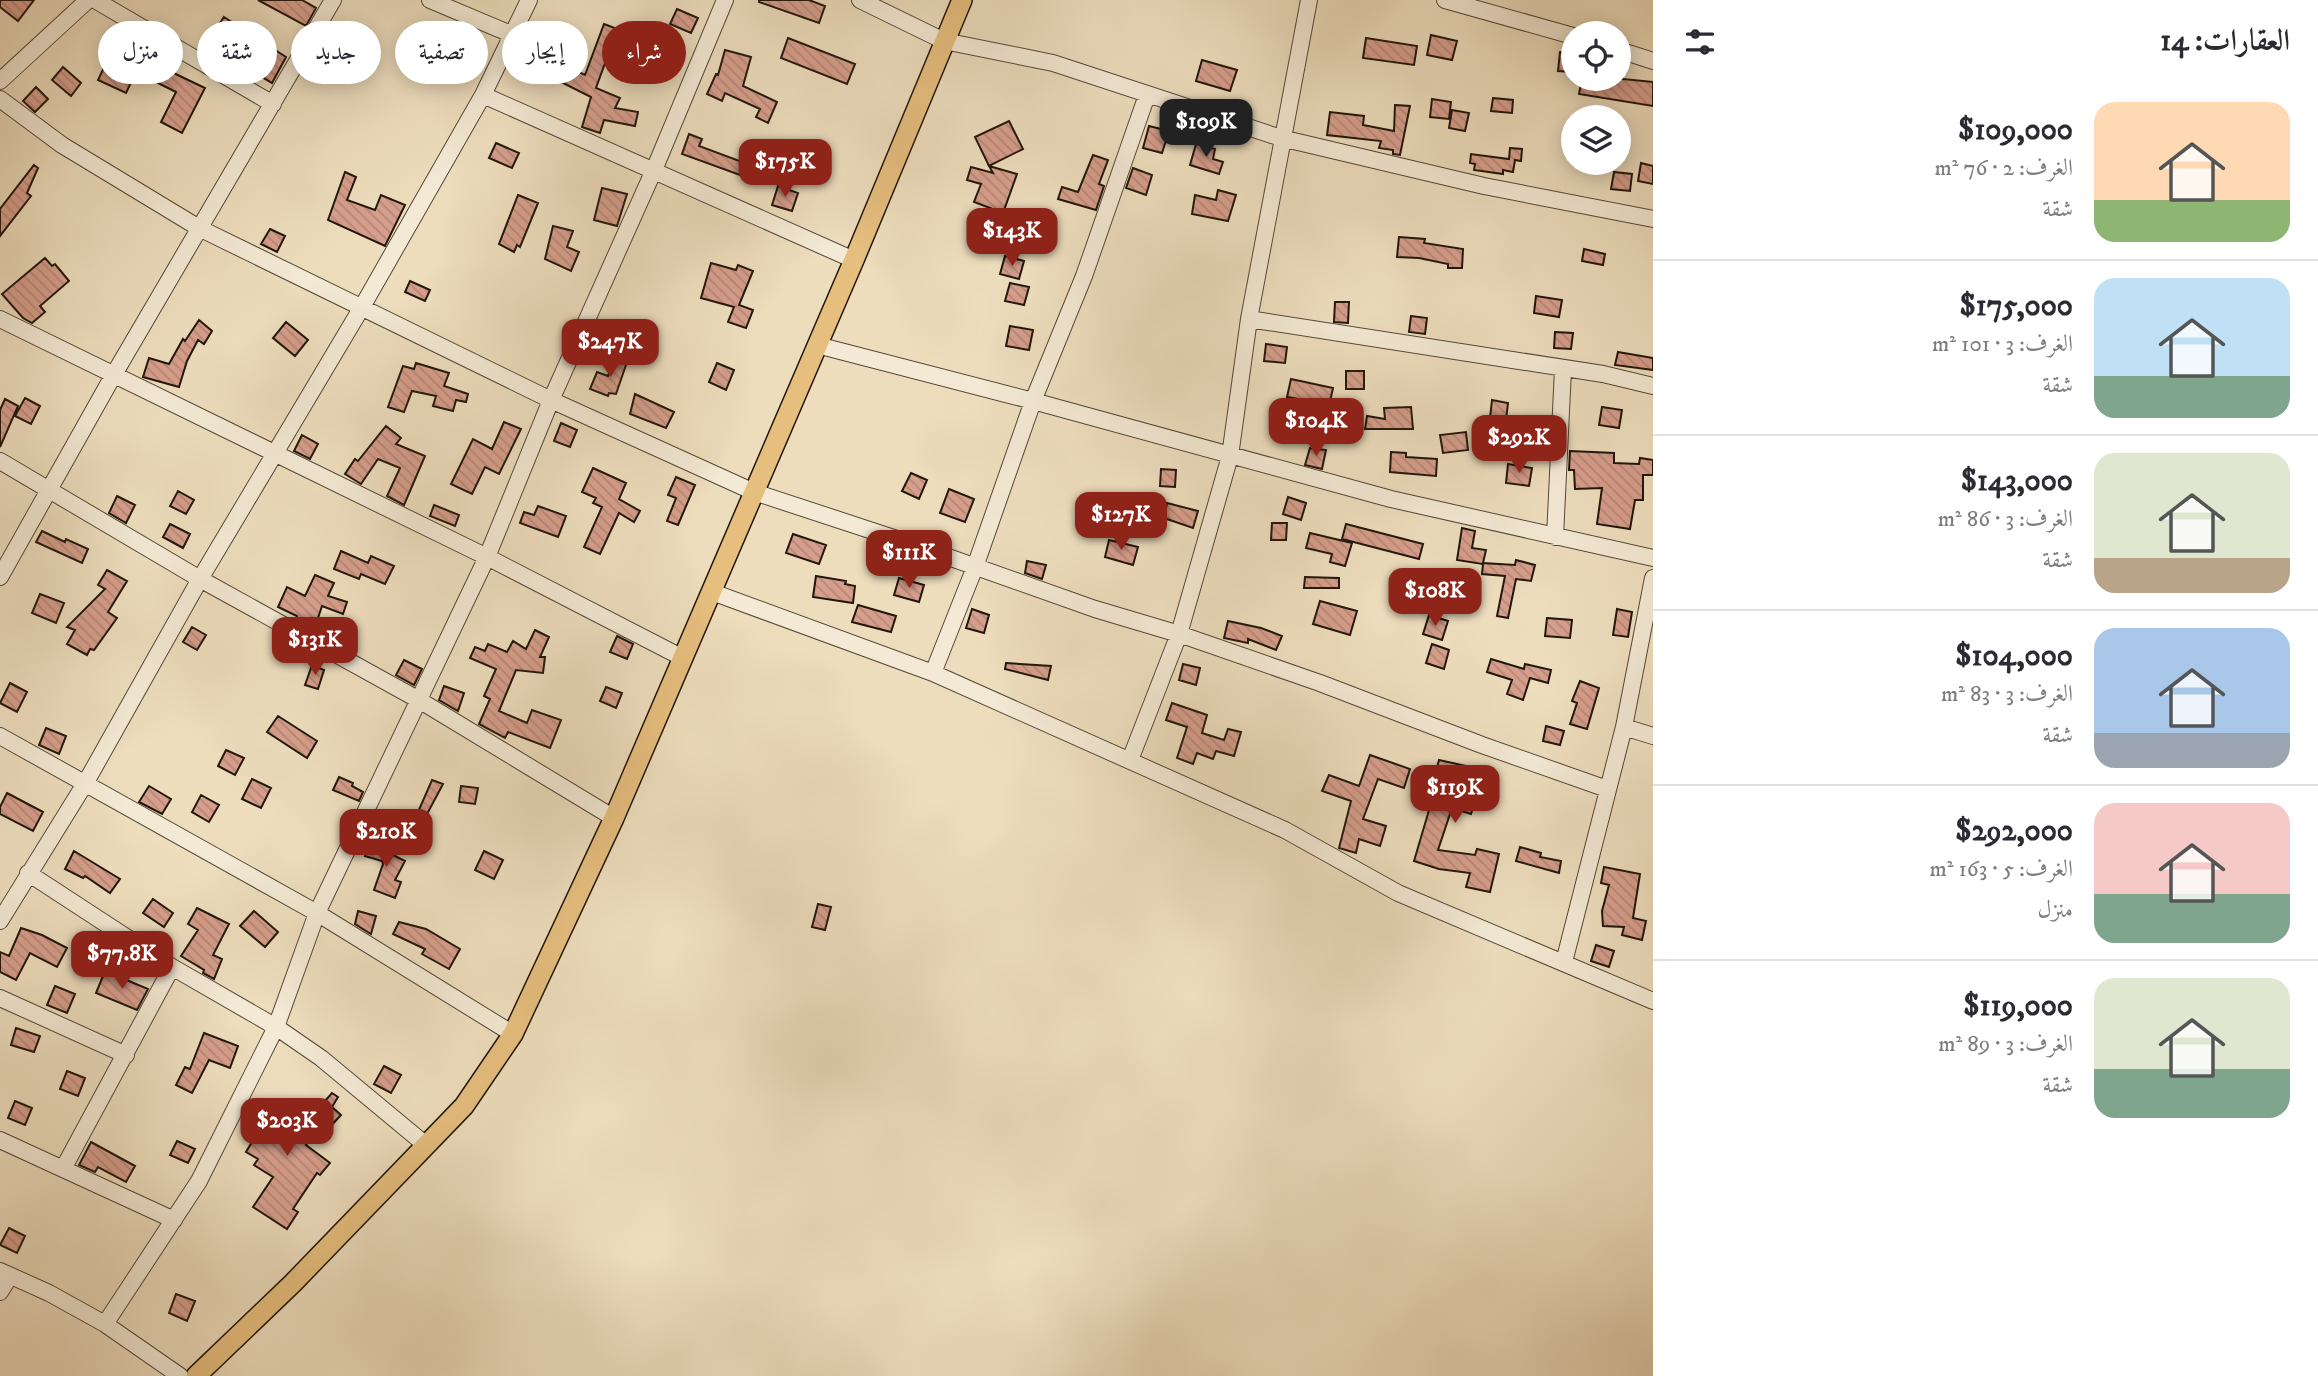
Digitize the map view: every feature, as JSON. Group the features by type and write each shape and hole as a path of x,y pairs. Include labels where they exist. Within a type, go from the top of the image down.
{"main road":[{"path":"196,1376 293,1283 427,1146 464,1106 513,1034 614,818 854,260 962,0"}],"street":[{"path":"0,80 88,0"},
{"path":"95,0 273,104"},
{"path":"0,577 113,376 332,0"},
{"path":"430,0 502,30"},
{"path":"519,21 529,0"},
{"path":"105,1324 199,1181 276,1027 317,913 487,557 551,400 654,170 725,0"},
{"path":"860,0 944,41 1053,63 1281,138 1484,186 1653,219"},
{"path":"1130,760 1179,634 1230,456 1249,319 1308,0"},
{"path":"1445,0 1561,33"},
{"path":"1631,54 1653,61"},
{"path":"0,921 86,782 200,579 362,307 502,57"},
{"path":"483,95 854,260"},
{"path":"933,673 975,566 1033,401 1084,276 1147,96"},
{"path":"0,99 62,145 199,228 551,400 754,492 1320,683 1470,741 1607,789"},
{"path":"0,319 487,557 683,658"},
{"path":"1249,319 1603,374 1653,386"},
{"path":"817,345 1391,499 1653,558"},
{"path":"1555,537 1563,369"},
{"path":"0,461 200,579 419,700 614,818"},
{"path":"1564,962 1624,727 1653,578"},
{"path":"712,592 933,673 1285,831 1398,893 1653,1001"},
{"path":"1624,727 1653,736"},
{"path":"0,736 317,913 513,1034"},
{"path":"28,873 173,967 276,1027 321,1058 427,1146"},
{"path":"63,1169 173,967"},
{"path":"0,998 126,1055"},
{"path":"0,1140 174,1220"},
{"path":"0,1292 3,1272 49,1293 105,1324 180,1376"}],"building":[{"path":"0,0 34,0 18,21 0,7"},
{"path":"258,0 302,0 316,8 309,21 297,21"},
{"path":"759,0 809,0 825,6 819,23"},
{"path":"677,9 698,18 691,33 686,31 686,21 671,21"},
{"path":"602,29 602,72 596,88 620,98 615,108 638,112 635,126 604,120 600,133 582,127 591,97 565,84 588,84 588,67"},
{"path":"1431,35 1457,41 1452,60 1427,55"},
{"path":"788,38 855,64 847,84 781,58"},
{"path":"1366,38 1417,46 1414,65 1363,58"},
{"path":"725,50 751,57 743,86 777,102 768,123 756,117 760,109 725,93 722,101 707,94 716,74 718,75"},
{"path":"277,51 286,57 277,74"},
{"path":"1560,52 1561,52 1561,71 1558,71"},
{"path":"1202,60 1237,70 1230,91 1196,81"},
{"path":"63,67 81,83 71,96 52,80"},
{"path":"183,78 205,88 182,133 161,122 176,92 160,84 183,84"},
{"path":"1631,80 1653,82 1653,106 1579,94 1580,91 1631,91"},
{"path":"107,84 130,84 126,93"},
{"path":"36,87 48,99 35,112 23,101"},
{"path":"1493,98 1513,100 1512,113 1491,111"},
{"path":"1432,99 1451,102 1449,119 1430,117"},
{"path":"1395,105 1410,106 1400,155 1393,154 1393,150 1379,148 1381,141 1327,135 1330,112 1364,116 1363,125 1394,131"},
{"path":"1452,110 1469,113 1465,131 1449,128"},
{"path":"1009,121 1023,149 989,166 975,137"},
{"path":"1149,126 1169,131 1162,153 1143,148"},
{"path":"689,134 702,139 699,146 745,163 740,175 682,154"},
{"path":"496,143 519,153 512,168 489,158"},
{"path":"1196,144 1215,149 1213,159 1223,162 1219,174 1190,165"},
{"path":"1510,148 1522,149 1521,161 1515,160 1513,172 1503,170 1503,174 1474,170 1475,164 1470,163 1471,154 1509,159"},
{"path":"1093,155 1108,160 1099,184 1104,186 1096,210 1058,199 1062,187 1078,192"},
{"path":"1641,163 1653,166 1653,184 1638,181"},
{"path":"34,165 38,168 27,193 31,196 0,236 0,209"},
{"path":"989,166 1017,174 1003,213 974,202 981,184 967,180 971,167 993,173"},
{"path":"1133,168 1152,175 1146,195 1126,188"},
{"path":"345,172 356,177 347,200 375,210 381,195 405,205 385,246 328,220"},
{"path":"1632,174 1630,191 1611,189 1613,175"},
{"path":"778,186 798,193 792,211 772,205"},
{"path":"602,188 627,194 617,226 594,220"},
{"path":"1218,190 1236,195 1228,221 1192,214 1195,195 1216,200"},
{"path":"518,195 538,203 520,247 517,245 514,252 499,244"},
{"path":"553,226 573,231 567,247 579,252 571,271 545,259"},
{"path":"270,229 285,236 277,252 261,244"},
{"path":"1399,237 1425,239 1424,243 1463,249 1462,268 1448,268 1448,264 1419,258 1397,257"},
{"path":"1584,249 1605,254 1603,265 1582,261"},
{"path":"1005,256 1024,261 1019,279 1000,274"},
{"path":"45,258 52,266 55,264 69,281 40,306 45,312 32,323 23,318 2,294"},
{"path":"711,263 736,270 738,265 753,271 739,305 753,310 746,328 728,322 734,307 701,298"},
{"path":"410,281 430,290 425,301 405,292"},
{"path":"1010,283 1029,287 1024,305 1005,301"},
{"path":"1536,296 1562,300 1559,317 1534,313"},
{"path":"1335,302 1349,302 1348,323 1334,322"},
{"path":"1411,316 1427,318 1425,334 1409,332"},
{"path":"199,320 212,331 204,344 198,340 187,361 179,387 143,377 149,358 169,364 183,339 185,341"},
{"path":"286,322 308,340 295,356 273,338"},
{"path":"620,323 636,329 630,346 614,340"},
{"path":"1010,326 1033,330 1029,350 1006,346"},
{"path":"1555,332 1573,333 1571,349 1554,348"},
{"path":"1266,344 1287,347 1285,363 1264,361"},
{"path":"1618,352 1653,358 1653,370 1615,365"},
{"path":"615,358 627,362 616,394 609,393 608,396 590,389 597,372 608,376"},
{"path":"416,363 449,373 444,386 468,394 466,402 456,400 453,411 433,406 436,396 412,391 404,412 388,407 403,366 414,369"},
{"path":"717,363 734,370 726,390 709,382"},
{"path":"1346,371 1364,371 1364,389 1346,389"},
{"path":"1291,379 1333,388 1327,415 1314,413 1316,402 1287,397"},
{"path":"635,394 674,412 666,428 630,414"},
{"path":"25,398 40,406 31,424 15,416"},
{"path":"5,399 18,406 0,447 0,410"},
{"path":"1492,400 1508,403 1506,420 1490,418"},
{"path":"1411,407 1413,429 1365,429 1367,416 1385,419 1384,408"},
{"path":"1602,407 1622,410 1619,428 1599,425"},
{"path":"504,422 521,429 499,474 485,467 472,494 451,484 473,439 492,449"},
{"path":"561,423 577,430 570,447 554,441"},
{"path":"386,426 401,438 396,444 425,456 404,505 387,496 400,468 378,459 361,484 345,474 355,459 358,461"},
{"path":"1466,432 1468,450 1443,453 1440,435"},
{"path":"302,435 318,444 310,459 294,451"},
{"path":"1505,435 1523,437 1521,455 1503,452"},
{"path":"1310,448 1326,450 1322,469 1305,465"},
{"path":"1570,451 1614,453 1614,463 1639,464 1640,458 1653,460 1653,475 1643,475 1643,500 1635,500 1630,529 1597,524 1602,488 1575,489 1574,470 1569,470"},
{"path":"1391,452 1406,453 1406,457 1437,459 1436,476 1390,472"},
{"path":"1508,464 1532,468 1529,486 1506,483"},
{"path":"593,468 626,483 619,499 640,511 634,522 619,513 600,554 584,547 602,507 593,503 596,498 582,492"},
{"path":"1161,469 1176,470 1175,487 1160,486"},
{"path":"911,473 927,480 919,499 902,491"},
{"path":"676,477 695,485 678,525 667,521 676,498 668,495"},
{"path":"949,489 974,499 965,522 940,513"},
{"path":"178,491 194,500 186,514 170,506"},
{"path":"117,496 135,505 126,523 109,513"},
{"path":"1288,497 1306,503 1301,520 1283,514"},
{"path":"1167,503 1198,511 1193,528 1164,518"},
{"path":"434,505 459,515 455,526 430,516"},
{"path":"538,506 566,516 558,537 520,523 524,512 534,515"},
{"path":"1272,523 1287,523 1286,540 1271,540"},
{"path":"170,524 190,534 183,548 163,537"},
{"path":"1346,524 1423,544 1419,559 1342,539"},
{"path":"1462,528 1475,531 1472,548 1486,550 1483,563 1515,565 1516,560 1535,565 1531,581 1516,579 1508,618 1497,616 1505,576 1482,574 1483,564 1457,560"},
{"path":"42,531 88,549 82,563 36,542"},
{"path":"1310,533 1352,543 1345,566 1330,562 1332,554 1306,548"},
{"path":"793,534 826,545 819,564 786,553"},
{"path":"1109,540 1138,547 1133,565 1105,557"},
{"path":"341,551 368,563 371,556 394,566 385,584 361,574 359,579 334,569"},
{"path":"1027,561 1046,565 1042,579 1025,573"},
{"path":"107,570 127,581 108,612 117,618 94,650 90,649 87,655 67,644 75,630 67,627 105,589 98,585"},
{"path":"315,575 334,583 328,596 347,602 343,614 322,606 314,630 296,620 297,616 278,607 287,587 305,596"},
{"path":"816,576 846,581 845,584 855,586 853,603 813,597"},
{"path":"1305,577 1339,578 1339,588 1304,588"},
{"path":"899,578 924,585 919,602 894,595"},
{"path":"1421,585 1439,586 1438,601 1420,600"},
{"path":"40,594 64,603 56,623 32,613"},
{"path":"1320,601 1357,611 1350,635 1313,624"},
{"path":"858,605 896,616 891,632 852,622"},
{"path":"972,609 989,615 984,633 966,628"},
{"path":"1617,609 1632,612 1628,637 1613,635"},
{"path":"1429,615 1448,621 1442,640 1423,634"},
{"path":"1547,618 1572,620 1570,638 1545,636"},
{"path":"1228,621 1282,636 1276,650 1248,639 1248,643 1224,638"},
{"path":"192,627 206,635 197,650 183,642"},
{"path":"535,630 549,637 540,657 545,657 543,673 516,670 499,711 527,723 532,710 561,720 550,748 508,732 505,738 479,724 490,699 484,696 496,669 470,658 475,647 485,651 488,644 507,652 513,641 526,649"},
{"path":"617,636 633,644 627,659 610,652"},
{"path":"1432,644 1449,650 1444,669 1426,663"},
{"path":"1491,659 1524,669 1525,664 1551,670 1548,683 1530,678 1523,700 1507,694 1512,680 1487,672"},
{"path":"404,660 422,669 414,685 396,675"},
{"path":"1006,663 1051,666 1048,680 1005,669"},
{"path":"1183,664 1200,668 1196,685 1179,680"},
{"path":"312,665 324,670 318,689 305,685"},
{"path":"1580,681 1599,688 1587,729 1570,724 1577,703 1572,701"},
{"path":"10,683 27,692 17,712 0,703"},
{"path":"444,686 464,693 458,711 439,700"},
{"path":"606,687 622,693 616,708 600,701"},
{"path":"1172,703 1207,715 1202,733 1224,740 1228,729 1241,732 1234,756 1216,751 1213,759 1197,753 1193,764 1177,758 1187,727 1166,720"},
{"path":"278,716 317,741 307,758 267,732"},
{"path":"1546,726 1564,731 1560,745 1543,741"},
{"path":"46,728 66,736 59,754 39,745"},
{"path":"226,750 244,758 235,775 218,766"},
{"path":"1370,755 1410,769 1404,788 1378,779 1363,819 1386,826 1380,846 1359,839 1356,853 1339,848 1351,801 1322,791 1329,775 1359,786"},
{"path":"1439,760 1484,770 1471,814 1452,808 1438,850 1475,855 1477,849 1499,854 1490,892 1466,887 1470,873 1439,869 1414,861 1432,800 1429,799 1430,793"},
{"path":"339,777 353,783 352,786 363,792 359,801 333,790"},
{"path":"252,779 271,788 261,808 242,799"},
{"path":"432,780 443,784 426,816 418,812"},
{"path":"149,786 171,799 162,814 139,802"},
{"path":"461,786 478,788 475,804 459,802"},
{"path":"7,793 43,812 33,831 0,814 0,807"},
{"path":"201,795 219,805 209,822 192,812"},
{"path":"409,815 423,822 414,839 400,832"},
{"path":"371,840 382,844 381,849 405,861 395,880 401,882 395,898 374,890 383,864 382,861 365,856"},
{"path":"1520,847 1541,853 1540,857 1561,861 1559,873 1516,861"},
{"path":"74,851 120,879 110,893 85,876 83,878 65,869"},
{"path":"484,851 503,860 494,879 475,870"},
{"path":"1604,867 1640,874 1633,918 1646,921 1642,940 1622,935 1624,927 1603,926 1602,911 1609,885 1601,883"},
{"path":"153,899 173,913 164,927 143,913"},
{"path":"818,904 831,907 825,930 812,927"},
{"path":"197,908 229,924 213,955 222,959 214,979 181,956 198,930 188,924"},
{"path":"254,911 278,932 265,947 240,926"},
{"path":"358,911 376,916 371,934 355,924"},
{"path":"399,922 426,929 460,949 449,969 422,954 425,949 393,934"},
{"path":"21,928 67,948 57,967 30,953 16,980 0,972 0,952 9,956"},
{"path":"1596,945 1614,951 1609,967 1591,961"},
{"path":"105,971 148,989 137,1010 96,993"},
{"path":"55,986 75,994 67,1013 47,1005"},
{"path":"16,1028 40,1036 34,1052 11,1045"},
{"path":"204,1033 238,1046 230,1068 209,1060 192,1093 176,1085 185,1067 190,1069"},
{"path":"384,1066 401,1075 391,1093 374,1084"},
{"path":"67,1071 85,1078 78,1096 60,1089"},
{"path":"332,1093 338,1097 332,1107 341,1115 327,1130 320,1124 306,1145 330,1163 320,1175 317,1173 293,1209 298,1212 287,1229 253,1207 273,1177 254,1165 258,1159 246,1152 258,1132 242,1125 253,1102 299,1130"},
{"path":"15,1101 32,1108 25,1125 8,1118"},
{"path":"177,1141 195,1149 188,1163 170,1155"},
{"path":"91,1142 135,1166 126,1182 98,1167 95,1172 79,1165"},
{"path":"9,1228 25,1236 17,1253 0,1245"},
{"path":"176,1294 195,1301 187,1321 169,1313"}]}
